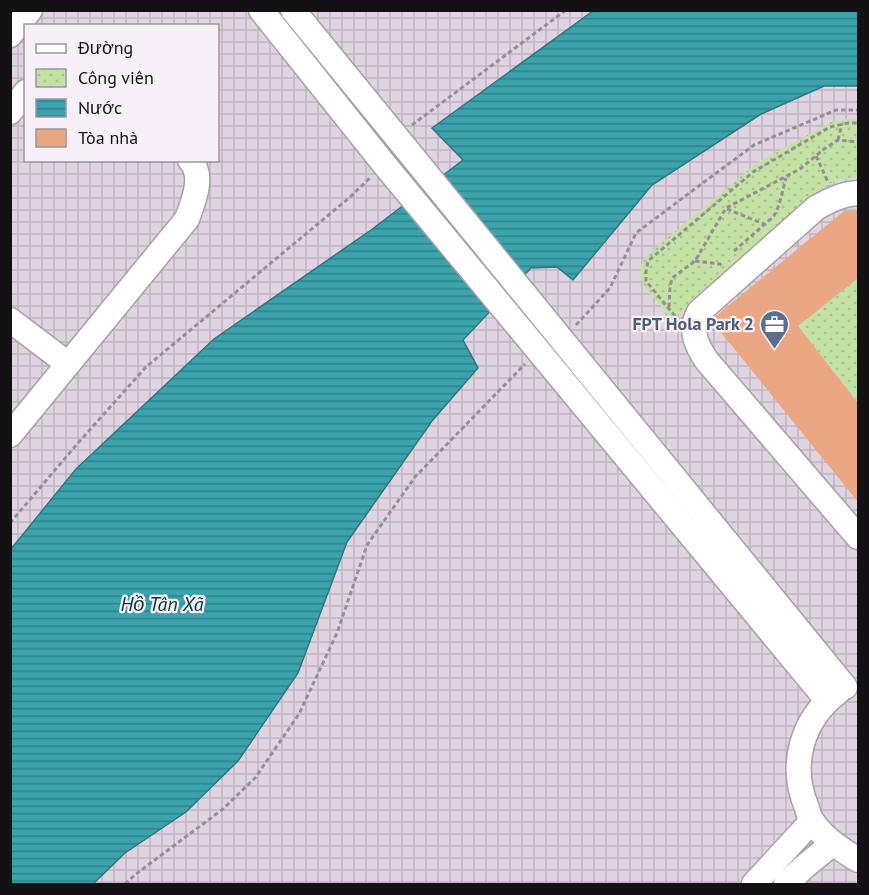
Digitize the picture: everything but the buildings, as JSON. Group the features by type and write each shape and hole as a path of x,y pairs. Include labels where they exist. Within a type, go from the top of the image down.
{"street":[{"path":"10,34 30,10"},
{"path":"261,10 401,184 516,303 560,339 843,689"},
{"path":"292,10 422,168 516,303 538,350 843,689"},
{"path":"10,112 24,94"},
{"path":"10,435 187,219 194,200 197,179 192,162"},
{"path":"847,195 816,208 699,312 694,321 698,348 707,361 858,536"},
{"path":"10,320 68,364"},
{"path":"843,689 821,706 805,732 798,762 800,793 812,821 832,844 858,860"},
{"path":"754,885 812,821"},
{"path":"786,885 832,844"}],"path":[{"path":"401,142 403,131 566,10"},
{"path":"560,339 576,326 610,288 636,233 754,145 836,110 858,110"},
{"path":"695,326 679,321 646,281 648,261 753,172 830,127 858,123"},
{"path":"669,309 672,278 695,261 726,208 800,169 838,140 842,124"},
{"path":"838,140 858,142"},
{"path":"816,156 847,195"},
{"path":"10,523 146,367 350,198 384,164"},
{"path":"729,256 774,216 786,177"},
{"path":"726,208 764,224"},
{"path":"125,885 136,874 223,809 255,778 299,714 337,633 367,545 415,477 538,350"}],"shaded area":[{"path":"11,11 858,11 858,884 11,884"}],"green space":[{"path":"858,119 858,177 835,181 823,187 672,320 646,288 641,278 640,268 646,256 758,162 831,122"},
{"path":"858,278 858,403 798,326"}],"water":[{"name":"Hồ Tân Xã","path":"593,11 858,11 858,86 824,86 761,114 652,185 573,280 557,267 531,268 463,340 478,368 432,421 347,542 298,673 238,761 186,812 125,853 93,884 11,884 11,549 76,469 214,339 371,230 463,160 432,128"}],"place":[{"name":"FPT Hola Park 2","path":"775,350"}]}
